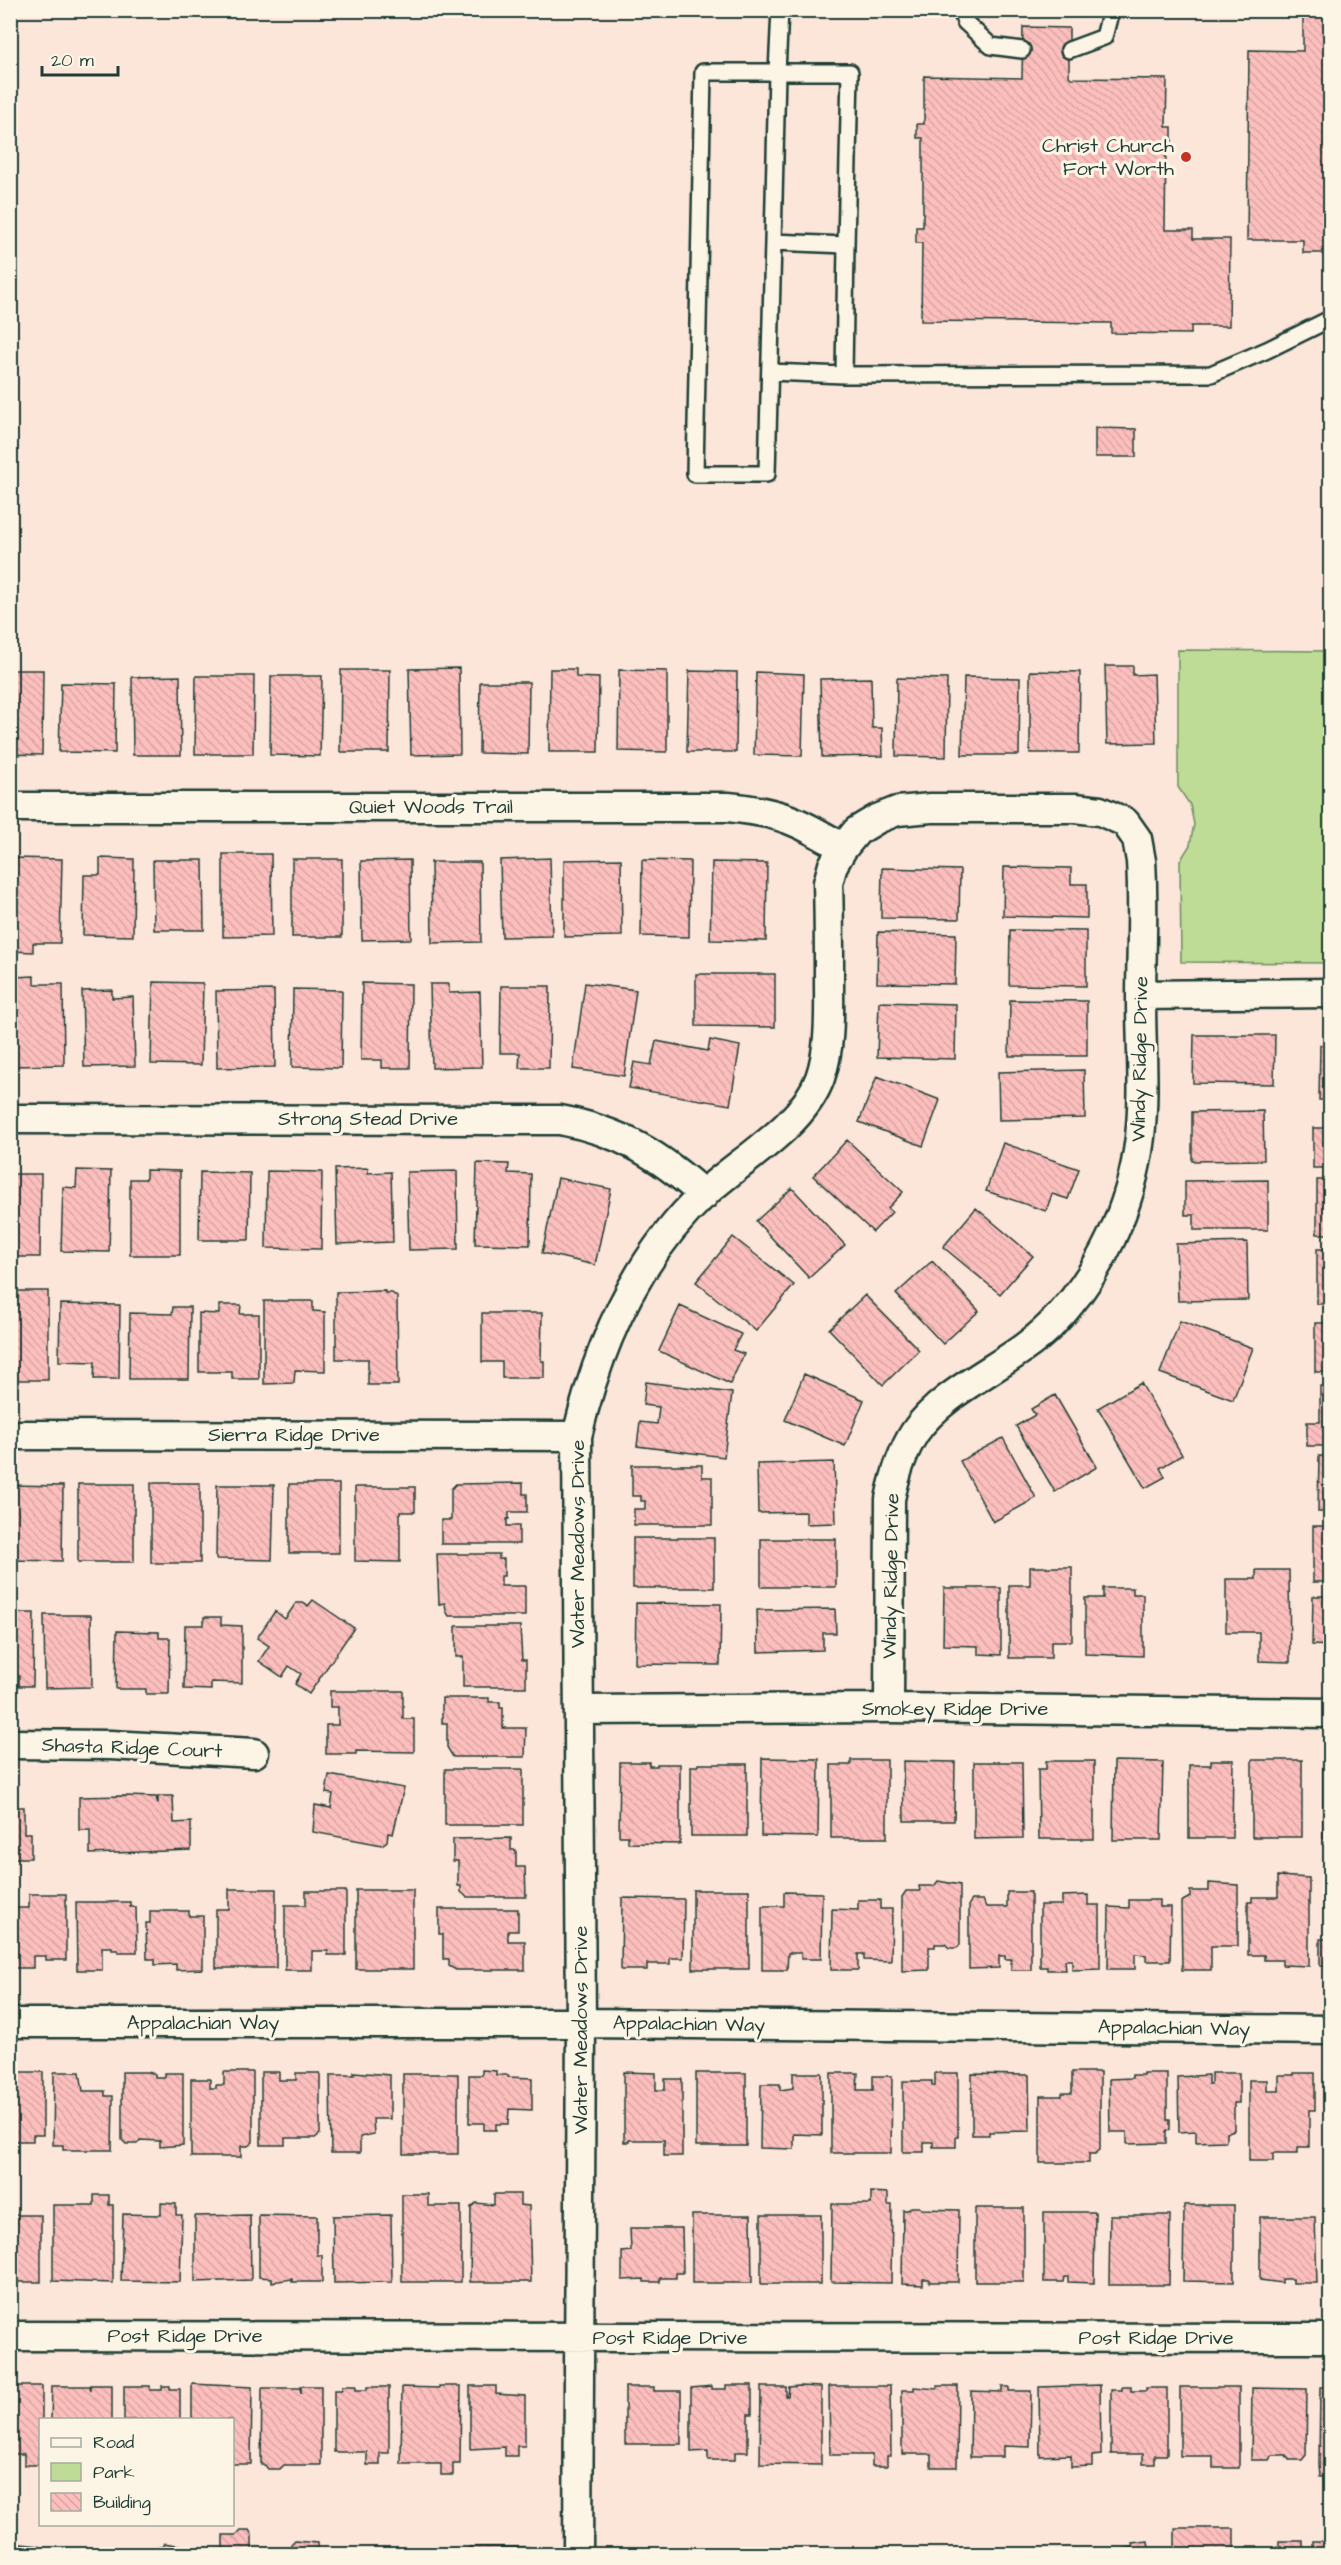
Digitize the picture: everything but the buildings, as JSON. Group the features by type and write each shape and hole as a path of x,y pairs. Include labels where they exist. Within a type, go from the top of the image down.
{"street":[{"name":"Quiet Woods Trail","path":"10,807 729,807 779,814 803,823 843,848"},
{"name":"Water Meadows Drive","path":"578,2554 581,2023 577,1436 604,1344 620,1309 662,1243 704,1195 792,1121 808,1101 819,1080 830,1029 828,883 833,866 843,848 857,831 877,819 897,811 908,810 1075,808 1100,812 1125,822"},
{"name":"Windy Ridge Drive","path":"889,1708 890,1499 895,1475 905,1450 916,1431 940,1405 1032,1343 1052,1324 1093,1272 1108,1245 1127,1198 1140,1137 1141,861 1137,839 1125,822"},
{"path":"1141,995 1330,993"},
{"name":"Strong Stead Drive","path":"10,1119 560,1120 604,1130 633,1143 665,1161 704,1195"},
{"name":"Sierra Ridge Drive","path":"10,1435 577,1436"},
{"name":"Smokey Ridge Drive","path":"579,1710 889,1708 1330,1713"},
{"name":"Shasta Ridge Court","path":"10,1744 110,1745 254,1753"},
{"name":"Appalachian Way","path":"10,2023 581,2023 1330,2030"},
{"name":"Post Ridge Drive","path":"10,2336 1330,2338"}],"lane":[{"path":"780,10 777,72 767,474 695,474 703,72 777,72 850,72 844,375"},
{"path":"961,10 965,22 992,46 1022,50"},
{"path":"1069,50 1104,37 1111,10"},
{"path":"773,242 846,245"},
{"path":"770,372 844,375 1211,374 1330,319"}],"green space":[{"path":"1178,650 1330,651 1330,963 1181,962 1180,861 1190,845 1194,824 1190,805 1178,787"}],"place":[{"name":"Christ Church Fort Worth","path":"1186,157"}]}
